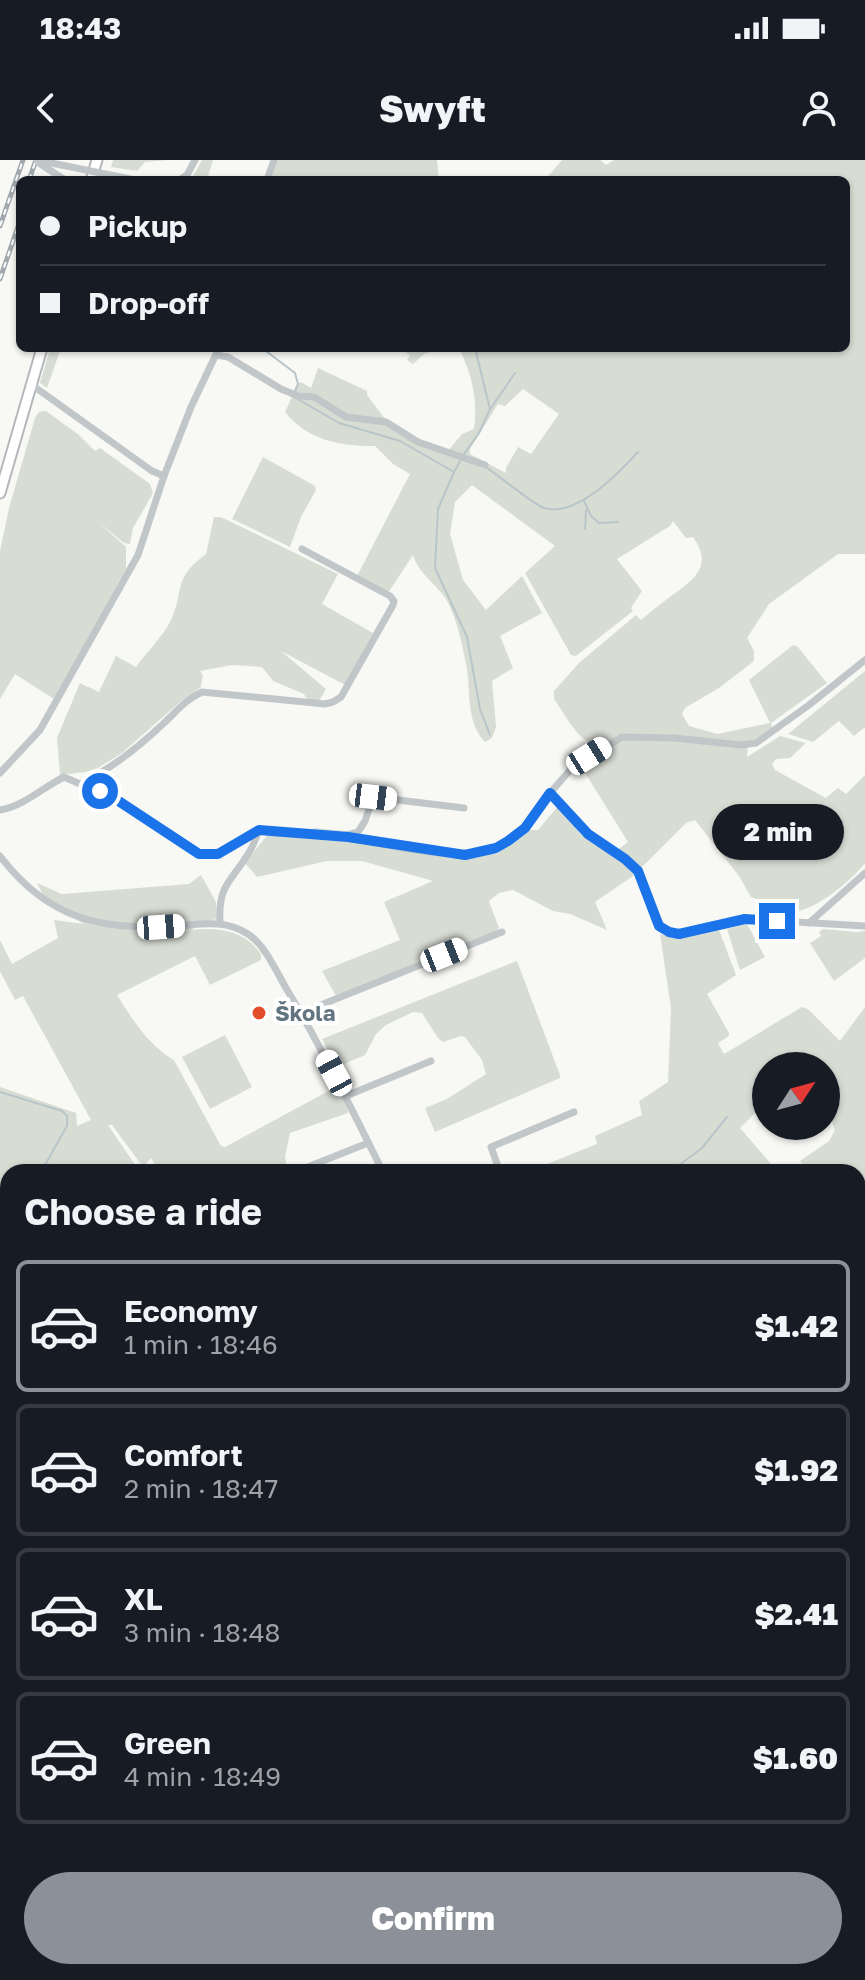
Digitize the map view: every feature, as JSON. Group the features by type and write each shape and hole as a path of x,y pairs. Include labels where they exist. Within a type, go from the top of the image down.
{"main road":[{"path":"0,493 39,352"}],"street":[{"path":"35,160 59,176"},
{"path":"35,160 115,176"},
{"path":"0,773 40,730 138,555 191,407 218,352 294,394 314,397 346,417 386,422 418,442 485,465"},
{"path":"32,385 152,471 164,476"},
{"path":"82,783 103,773 164,723 186,699 202,692 325,704 341,697 394,601 302,549"},
{"path":"0,810 18,807 64,777 117,800 199,854 218,854 259,830 341,837 465,855 496,848 508,841 525,828 571,769 622,737 674,738 741,745 756,743 865,660"},
{"path":"550,793 588,834 638,871 659,926 669,932 679,934 745,919 865,926"},
{"path":"341,837 358,832 373,797 464,808"},
{"path":"220,922 221,893 229,877 248,854 259,830"},
{"path":"0,856 47,903 88,921 137,929 220,922 248,934 260,946 301,1013 379,1164"},
{"path":"809,923 865,873"},
{"path":"301,1013 502,932"},
{"path":"346,1096 431,1061"},
{"path":"497,1164 491,1147 574,1112"},
{"path":"315,1164 368,1143"}],"shaded area":[{"path":"113,160 169,160 145,162 137,171 111,167"},
{"path":"202,160 213,160 208,176 193,176"},
{"path":"277,160 437,160 439,176 272,176"},
{"path":"562,160 600,160 606,165 614,160 865,160 865,554 838,554 769,604 747,638 754,651 754,661 719,688 685,708 682,714 689,726 717,734 770,723 749,680 793,645 797,646 827,683 771,723 773,730 748,743 747,757 780,736 806,743 790,758 776,759 772,764 775,770 826,798 838,788 846,794 865,775 865,863 840,888 817,903 806,909 785,912 767,901 751,897 739,876 695,820 686,823 633,876 595,902 607,930 570,914 553,911 513,890 499,893 489,901 499,928 497,932 336,996 322,971 400,940 384,902 433,881 362,861 327,861 257,877 245,863 270,832 305,833 315,828 345,831 357,843 497,854 530,830 538,830 558,806 581,835 612,854 628,842 582,768 597,758 601,746 586,740 574,728 554,699 554,691 579,663 636,615 641,620 685,585 697,574 702,561 693,537 686,538 673,521 670,526 617,559 642,591 631,608 633,611 576,656 571,655 525,573 555,546 472,485 455,502 450,534 463,580 486,610 522,576 542,613 500,636 513,668 492,681 496,727 492,738 485,742 471,713 467,669 453,613 413,555 388,593 357,576 410,474 393,464 375,446 350,445 315,436 285,412 298,384 301,382 311,388 318,368 367,391 394,431 448,451 462,434 474,429 473,387 461,352 850,352 850,176 548,176","holes":["523,389 559,414 531,454 518,447 506,473 470,454 470,449 498,404 505,406"]},
{"path":"49,352 60,352 47,388 40,383"},
{"path":"405,352 430,352 413,364 407,360 410,355"},
{"path":"46,411 95,451 100,448 150,484 153,493 133,528 130,544 124,543 97,521 126,547 126,569 54,699 15,674 0,699 0,551 35,418 39,412"},
{"path":"263,457 315,486 316,490 301,517 290,547 232,519"},
{"path":"214,517 221,517 338,574 322,604 373,633 345,685 281,651 326,689 319,701 307,699 304,694 273,681 262,667 232,665 200,671 203,675 201,687 122,753 98,768 60,775 57,738 80,683 99,692 116,656 136,667 171,620 188,570 206,554"},
{"path":"865,671 865,727 854,736 839,721 813,742 788,734"},
{"path":"201,875 216,902 217,919 191,930 221,930 239,935 254,946 261,954 261,960 210,985 195,956 117,995 149,1040 174,1060 221,1146 225,1147 336,1087 347,1104 348,1113 290,1133 286,1164 154,1164 151,1158 146,1164 141,1164 112,1125 108,1125 135,1164 0,1164 0,1087 76,1113 77,1126 91,1120 23,996 15,1000 0,971 0,940 12,964 58,938 54,920 83,924 43,895 37,883 62,894 189,884"},
{"path":"747,924 765,957 740,970 727,929"},
{"path":"714,928 719,930 736,975 707,994 729,1033 718,1043 724,1054 802,1007 808,1009 840,1041 865,1007 865,1164 802,1164 800,1161 830,1140 840,1140 840,1052 752,1052 752,1116 740,1128 771,1164 547,1164 597,1144 595,1136 642,1115 639,1101 668,1082 671,1008 660,934 672,938"},
{"path":"823,929 865,931 865,958 834,981 810,943 821,936 819,932"},
{"path":"517,961 560,1078 435,1132 425,1108 447,1099 486,1074 482,1060 465,1037 443,1042 422,1013 413,1012 386,1025 376,1034 365,1055 337,1067 322,1039"},
{"path":"225,1035 252,1087 210,1109 182,1057"}],"waterway":[{"path":"267,352 295,373 298,384 294,393"},
{"path":"464,454 479,433 490,409 476,352"},
{"path":"491,408 515,373"},
{"path":"296,398 339,423 400,441 454,472 461,459"},
{"path":"487,468 538,505 556,509 570,506 596,492 638,452"},
{"path":"454,472 438,509 435,568 467,637 480,709 490,735"},
{"path":"584,501 591,516 599,523 618,522"},
{"path":"585,529 586,510"},
{"path":"0,1092 62,1111 67,1116 67,1126 46,1164"},
{"path":"681,1164 702,1148 727,1117"}],"railway":[{"path":"17,176 23,160"},
{"path":"30,176 36,160"},
{"path":"0,226 16,180"},
{"path":"0,279 16,233"}],"place":[{"name":"Škola","path":"259,1013"}],"route":[{"path":"100,791 199,854 218,854 259,830 348,837 358,841 465,855 496,848 508,841 525,828 550,793 588,834 638,871 659,926 669,932 679,934 745,919 777,921"}]}
